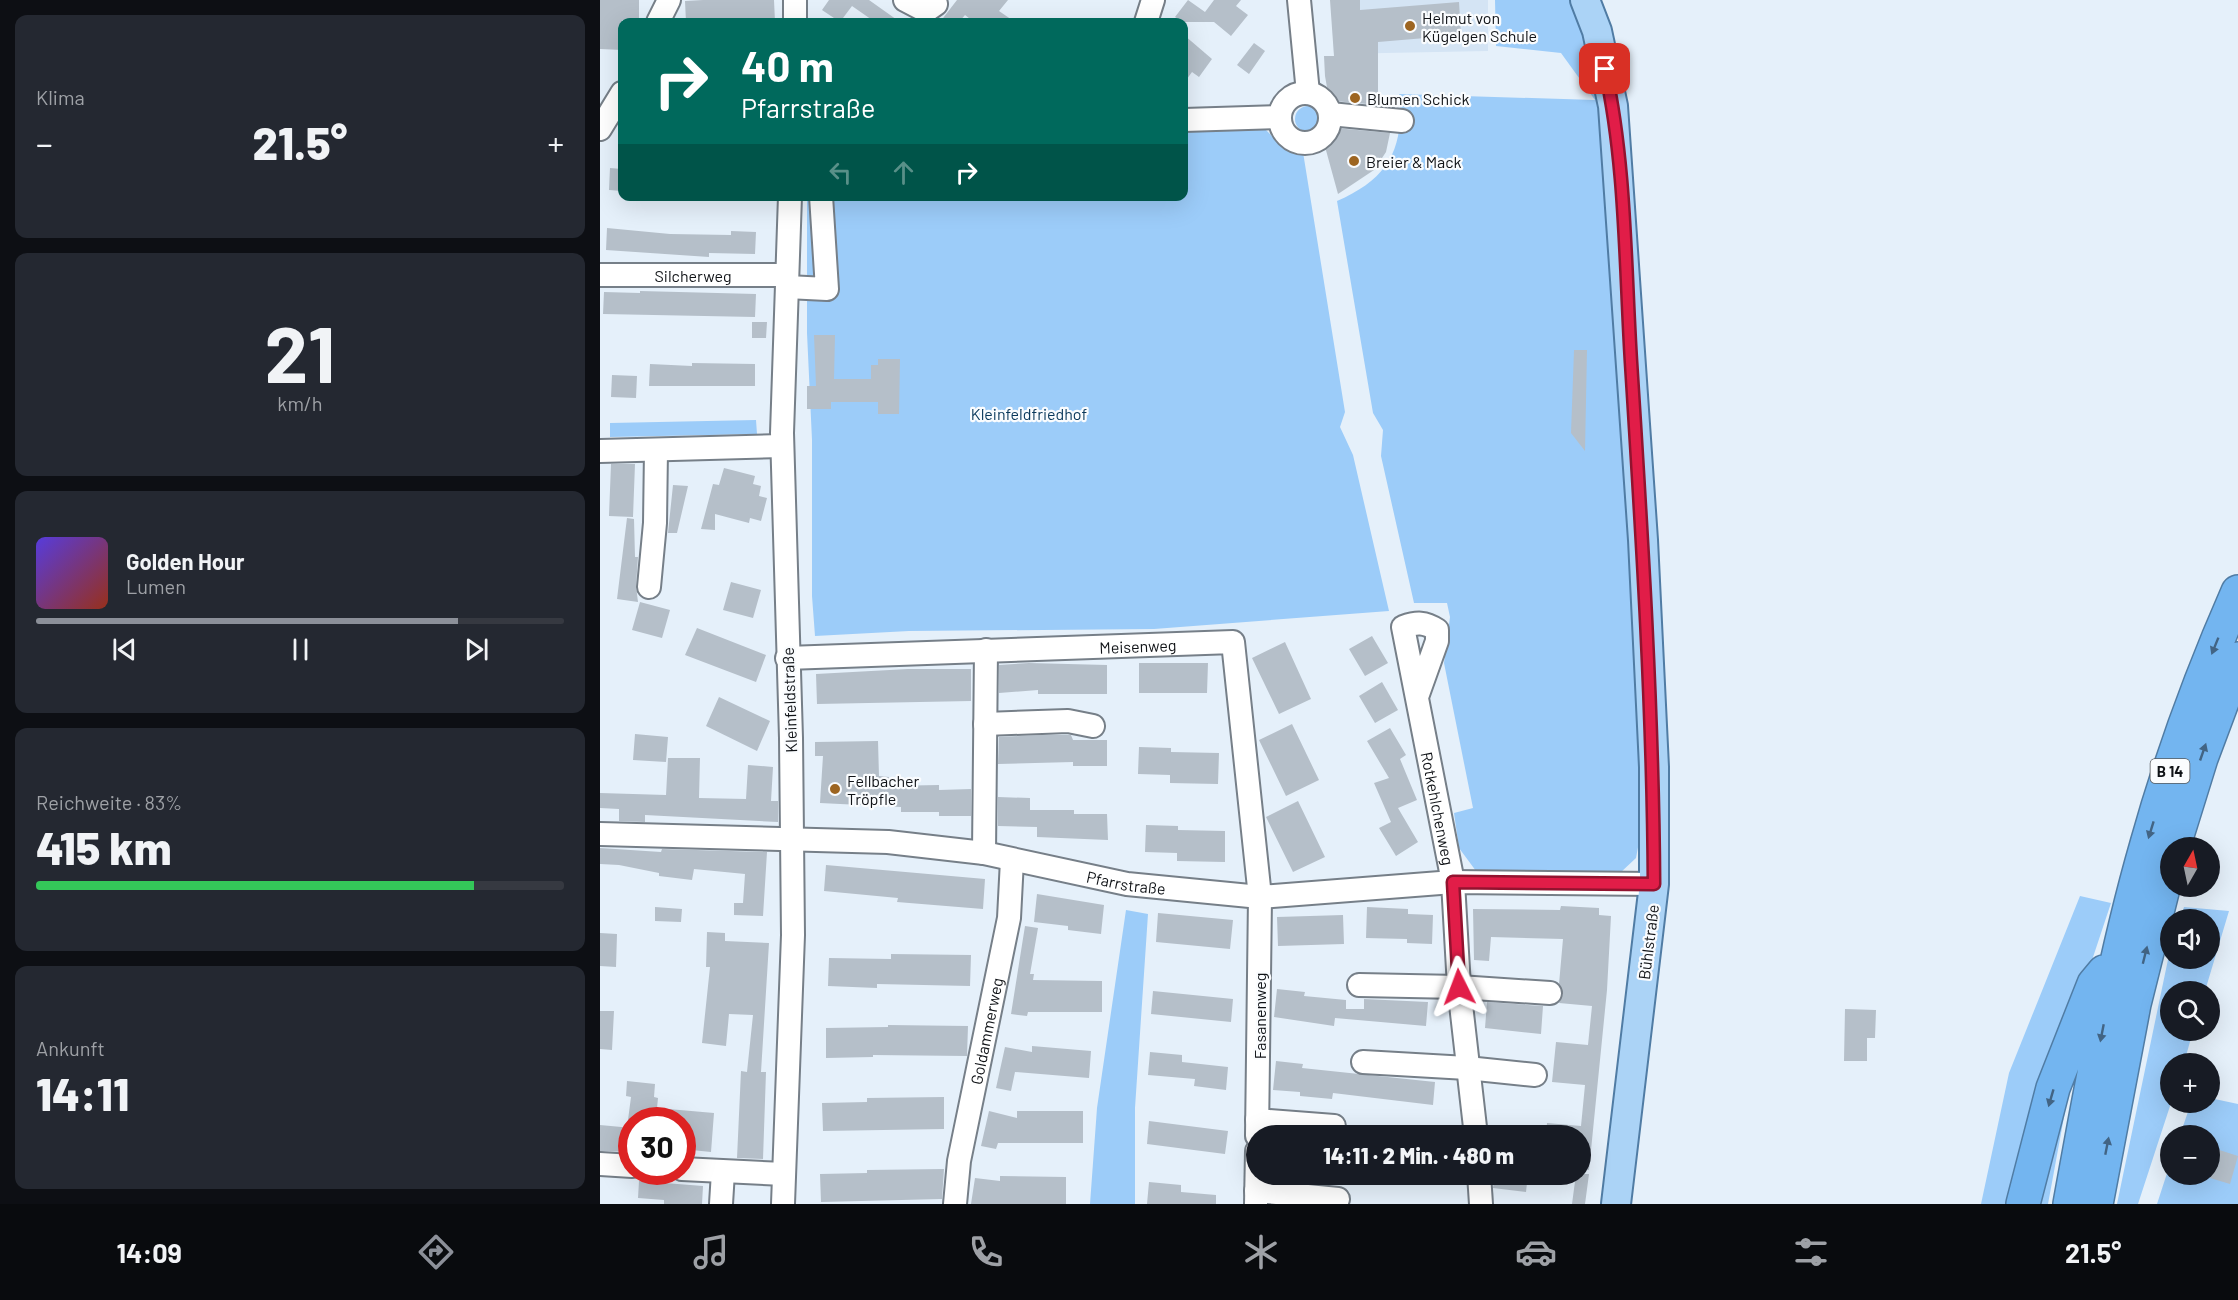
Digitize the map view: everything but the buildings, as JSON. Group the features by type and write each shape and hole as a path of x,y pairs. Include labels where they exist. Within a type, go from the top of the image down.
{"highway":[{"name":"B 14","path":"2070,1204 2118,955 2147,844 2200,684 2238,592"},
{"name":"B 14","path":"2177,837 2205,748 2238,658"},
{"path":"2096,1204 2134,1004 2161,897"},
{"path":"2023,1204 2041,1130 2067,1051 2094,984 2118,955"}],"main road":[{"name":"Bühlstraße","path":"1586,0 1597,32 1613,106 1651,675 1654,884 1616,1204"}],"street":[{"path":"660,18 669,0"},
{"path":"795,0 795,18"},
{"path":"905,0 926,11 936,4"},
{"path":"1147,18 1153,0"},
{"path":"1299,0 1308,93"},
{"path":"1188,120 1281,130 1298,142 1306,143 1321,138 1329,127 1330,114 1323,100 1308,93 1290,98 1282,110 1281,130"},
{"path":"600,129 618,104"},
{"path":"1330,114 1402,121"},
{"name":"Kleinfeldstraße","path":"783,1204 791,1023 793,840 782,446 790,201"},
{"name":"Silcherweg","path":"600,275 787,281 827,290 821,201"},
{"path":"600,451 782,446"},
{"path":"649,587 655,523 656,450"},
{"name":"Rotkehlchenweg","path":"1417,697 1437,641 1437,630 1428,624 1401,621 1453,882 1459,987 1475,1125"},
{"name":"Meisenweg","path":"787,658 1233,642 1260,897"},
{"path":"984,853 986,650"},
{"path":"986,723 1068,721 1093,726"},
{"name":"Pfarrstraße","path":"600,834 888,842 984,853 1126,884 1260,897 1453,882 1654,884"},
{"name":"Goldammerweg","path":"955,1204 959,1161 1009,918 1012,860"},
{"name":"Fasanenweg","path":"1257,1125 1260,897"},
{"path":"1359,985 1459,987 1550,993"},
{"path":"1362,1062 1467,1068 1535,1075"},
{"path":"600,1164 618,1165"},
{"path":"696,1170 784,1174"},
{"path":"721,1204 723,1172"},
{"path":"1480,1185 1481,1204"},
{"path":"1256,1197 1338,1199"}],"shaded area":[{"name":"Helmut von Kügelgen Schule","path":"1331,0 1488,0 1488,51 1334,54"}],"green space":[{"path":"1495,0 1575,0 1604,96 1639,699 1639,842 1636,858 1620,873 1476,871 1459,848 1454,813 1473,808 1444,663 1450,617 1447,603 1414,603 1381,456 1383,430 1373,413 1337,201 1369,183 1389,160 1399,131 1399,94 1595,100 1561,53 1496,46"},
{"path":"1308,106 1317,110 1321,119 1317,128 1308,132 1299,128 1295,119 1299,110"},
{"name":"Kleinfeldfriedhof","path":"1263,127 1278,142 1302,146 1345,412 1340,427 1353,455 1389,611 1154,629 909,631 815,636 812,596 812,440 807,333 807,201 1188,201 1188,129"},
{"path":"756,420 757,434 610,437 610,423"},
{"path":"2080,896 2111,903 2011,1204 1981,1204 2009,1073"},
{"path":"2184,907 2206,909 2183,909"},
{"path":"1126,910 1148,914 1135,1108 1135,1204 1090,1204 1097,1108"},
{"path":"2220,910 2229,911 2220,941"},
{"path":"2166,969 2212,969 2208,981 2164,981"},
{"path":"2160,998 2160,1041 2190,1041 2187,1053 2160,1053 2160,1113 2168,1113 2164,1125 2160,1125 2160,1137 2138,1204 2117,1204"},
{"path":"2076,1052 2048,1204 2035,1204"},
{"path":"2220,1100 2238,1104 2238,1204 2157,1204 2163,1185 2220,1185 2220,1125 2183,1125 2188,1113 2220,1113"}],"place":[{"name":"Helmut von Kügelgen Schule","path":"1410,26"},
{"name":"Blumen Schick","path":"1355,98"},
{"name":"Breier & Mack","path":"1354,161"},
{"name":"Fellbacher Tröpfle","path":"835,789"}],"route":[{"path":"1459,987 1453,882 1654,884 1652,698 1620,186 1613,106 1605,69"}]}
